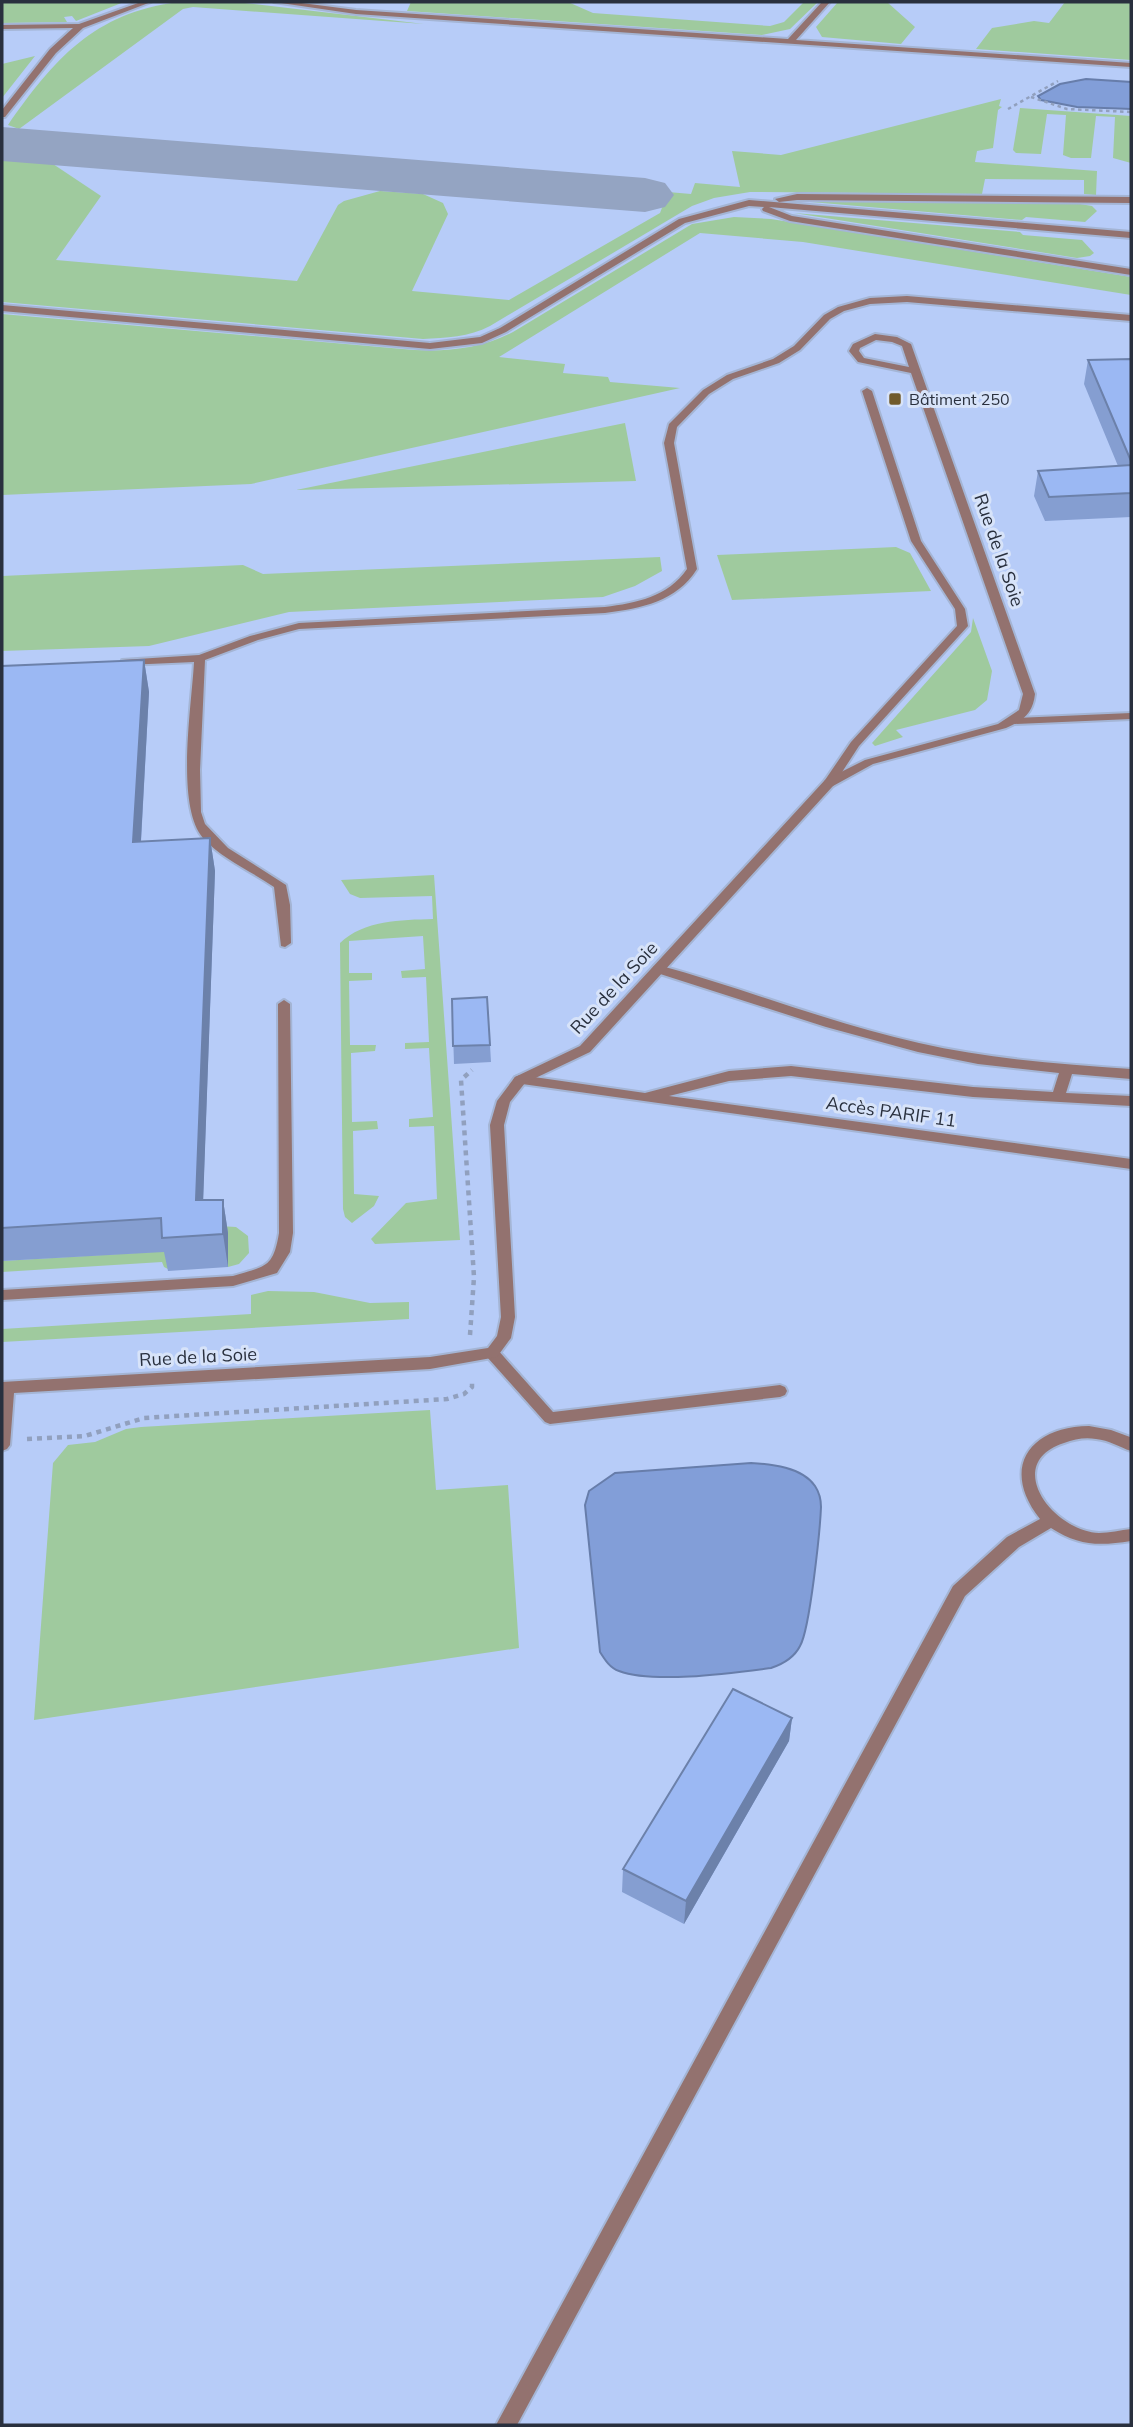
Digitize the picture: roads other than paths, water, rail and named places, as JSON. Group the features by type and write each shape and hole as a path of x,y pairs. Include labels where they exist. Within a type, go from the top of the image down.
{"street":[{"path":"2,27 80,26 147,2"},
{"path":"278,2 356,12 1131,65"},
{"path":"790,42 827,2"},
{"path":"2,115 53,51 80,26"},
{"path":"2,308 416,345 456,344 482,340 503,330 682,221 749,203 797,197 1131,200"},
{"path":"749,203 1131,235"},
{"path":"749,203 790,218 1131,272"},
{"path":"107,663 200,658 254,638 299,626 605,610 635,606 665,595 687,580 692,569 669,443 672,426 706,392 730,377 776,361 797,348 817,326 841,309 870,301 907,299 1131,318"},
{"name":"Rue de la Soie","path":"520,1080 585,1049 829,783 869,762 1015,721 1027,709 1029,694 906,344 903,341 875,337 856,346 857,355 869,363 915,371"},
{"path":"829,783 855,744 963,626 960,608 916,541 867,391"},
{"path":"200,658 194,800 199,824 220,848 280,885 284,905 285,943"},
{"path":"1015,721 1131,716"},
{"path":"659,969 889,1041 1027,1067 1131,1074"},
{"path":"2,1295 233,1281 272,1269 283,1252 286,1233 284,1004"},
{"path":"1058,1096 1067,1070"},
{"name":"Accès PARIF 11","path":"645,1097 729,1076 790,1071 973,1092 1131,1101"},
{"path":"520,1080 504,1101 497,1125 508,1317 504,1338 492,1353 550,1418 780,1391"},
{"name":"Accès PARIF 11","path":"520,1080 1131,1164"},
{"name":"Rue de la Soie","path":"4,1387 430,1363 492,1353"},
{"path":"2,1445 4,1387"},
{"path":"1131,1445 1106,1434 1064,1434 1046,1442 1034,1455 1027,1471 1036,1506 1049,1521 1070,1533 1093,1539 1116,1540 1131,1535"},
{"path":"506,2425 959,1591 1013,1542 1049,1521"}],"place":[{"name":"Bâtiment 250","path":"895,399"}]}
